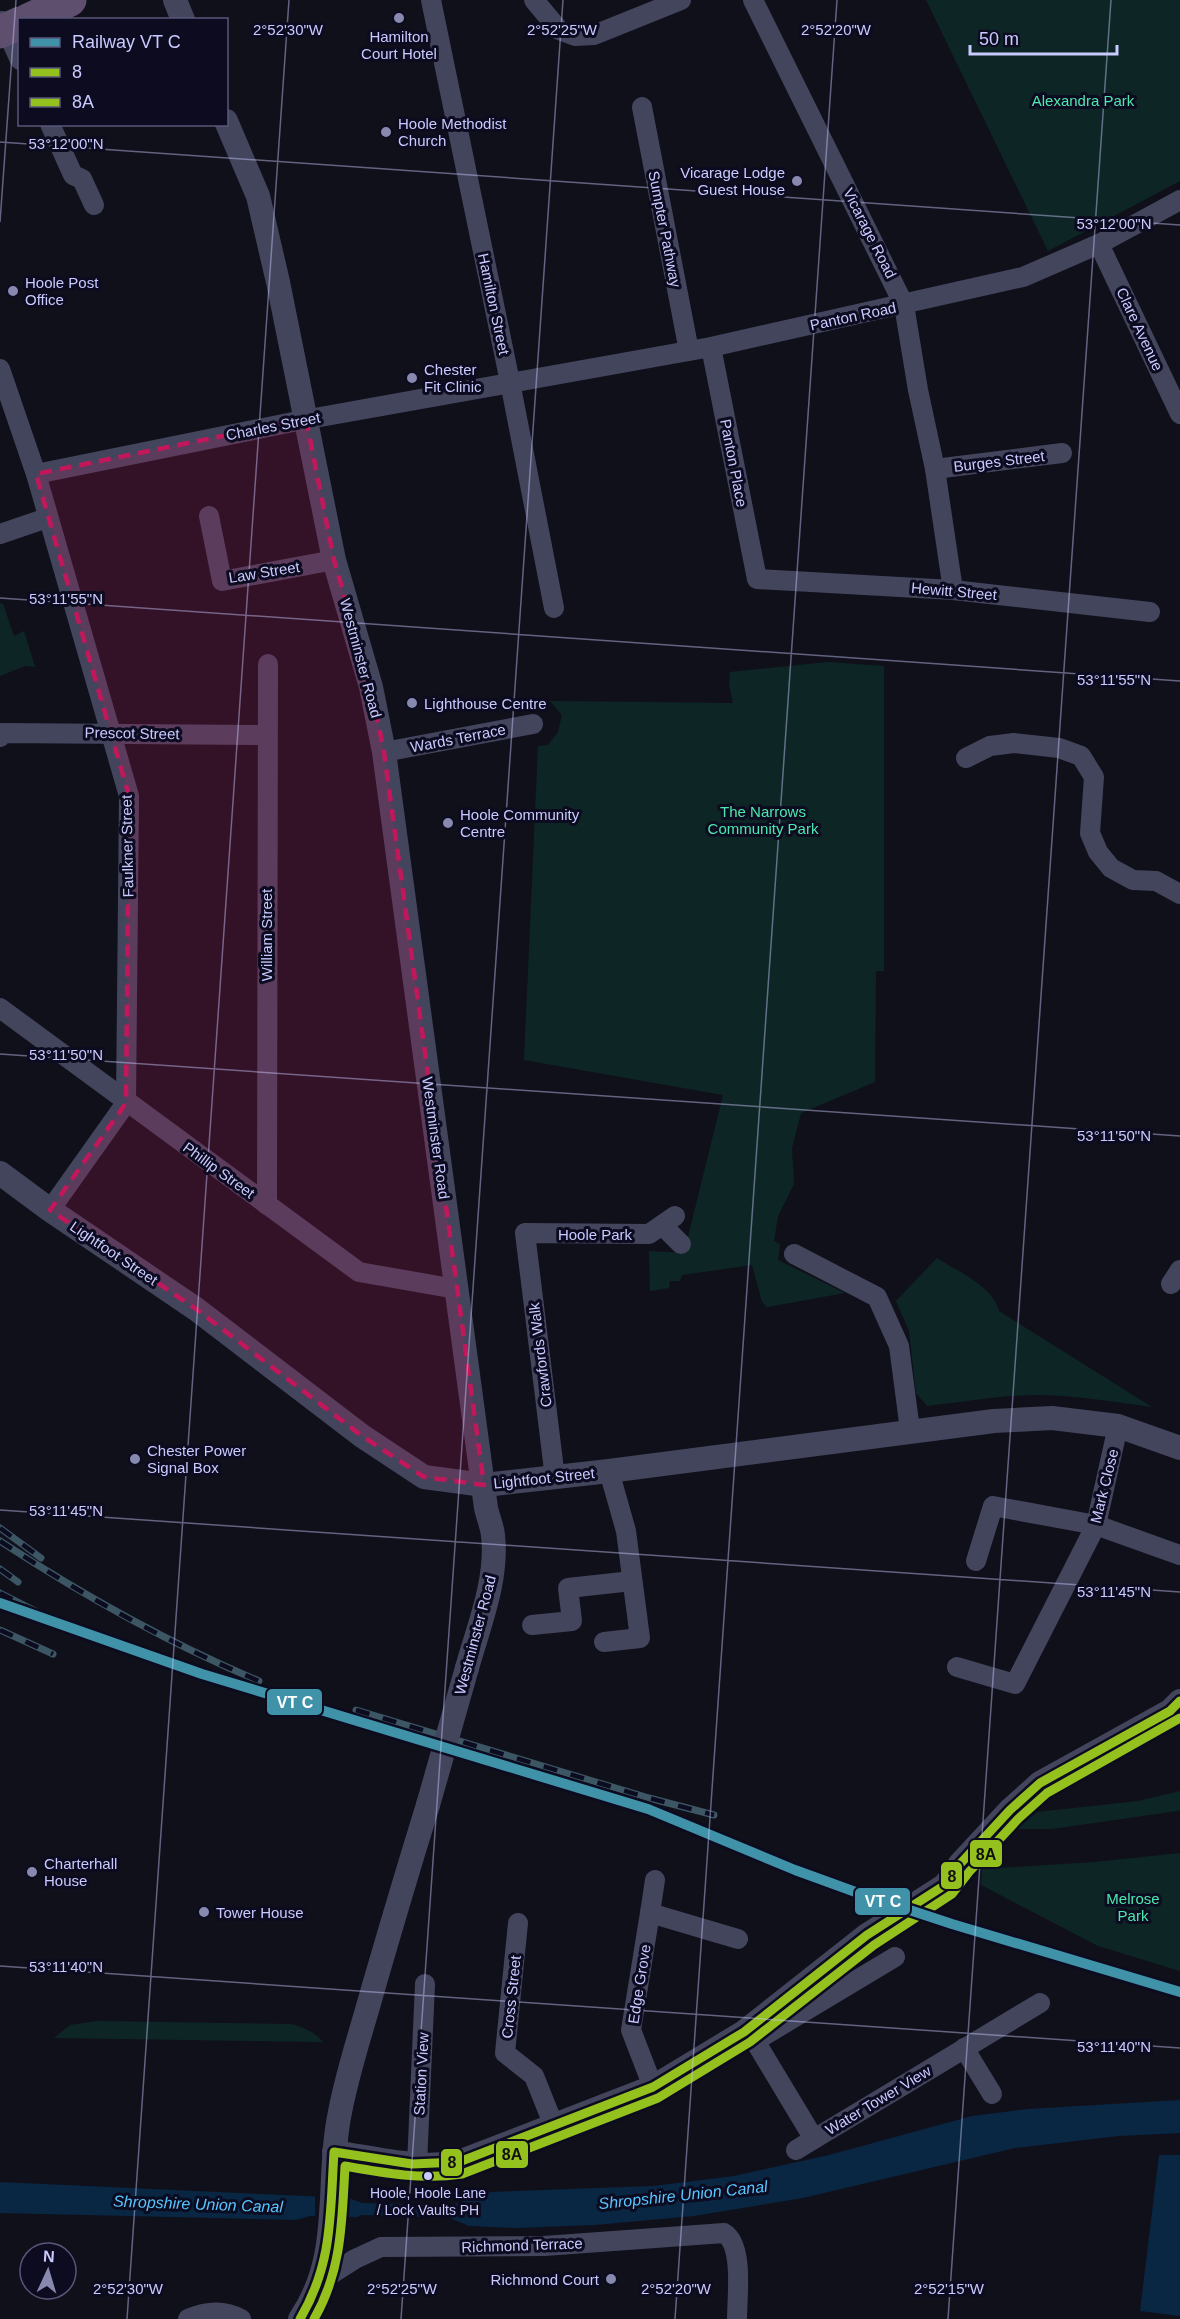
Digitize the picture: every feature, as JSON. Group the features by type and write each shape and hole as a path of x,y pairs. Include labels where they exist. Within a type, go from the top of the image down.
{"highway":[{"path":"28,18 70,0"}],"street":[{"path":"175,0 182,18"},
{"name":"Hamilton Street","path":"431,0 554,608"},
{"path":"534,0 559,30 575,36 594,35 681,0"},
{"name":"Vicarage Road","path":"753,0 904,305 918,390 935,469 953,590"},
{"path":"11,25 18,52"},
{"name":"Sumpter Pathway","path":"642,107 689,351"},
{"path":"51,126 73,175 82,180 94,205"},
{"name":"Westminster Road","path":"228,126 258,196 334,560 371,687 384,752 486,1508 493,1533 494,1553 491,1580 476,1637 340,2111 331,2186 330,2231 322,2280 300,2319"},
{"name":"Panton Road","path":"510,382 711,347 1023,277 1100,244 1180,200"},
{"name":"Clare Avenue","path":"1100,244 1180,414"},
{"name":"Panton Place","path":"711,347 757,579"},
{"name":"Faulkner Street","path":"0,369 36,474 129,796 126,1103"},
{"name":"Charles Street","path":"36,474 306,419 510,382"},
{"name":"Burges Street","path":"935,469 1062,453"},
{"name":"Law Street","path":"209,516 222,580 334,560"},
{"path":"0,534 47,518"},
{"name":"Hewitt Street","path":"757,579 953,590 1150,612"},
{"name":"William Street","path":"267,1205 266,735 268,664"},
{"name":"Wards Terrace","path":"384,752 532,724"},
{"name":"Prescot Street","path":"0,737 2,732 266,735"},
{"path":"966,758 990,746 1014,743 1059,748 1081,756 1094,777 1090,832 1098,852 1111,868 1133,880 1156,881 1180,894"},
{"name":"Phillip Street","path":"0,1008 126,1103 359,1272 456,1289"},
{"path":"50,1210 126,1103"},
{"name":"Lightfoot Street","path":"0,1173 50,1210 196,1309 362,1436 424,1477 484,1485 555,1478 994,1420 1052,1418 1118,1426 1180,1448"},
{"name":"Hoole Park","path":"525,1233 649,1234 669,1220 681,1244"},
{"name":"Crawfords Walk","path":"525,1233 555,1478"},
{"path":"794,1254 877,1296 899,1346 910,1430"},
{"name":"Mark Close","path":"957,1667 1015,1684 1096,1526 1118,1426"},
{"path":"604,1642 639,1638 626,1531 609,1471"},
{"path":"976,1561 993,1506 1096,1526 1180,1555"},
{"path":"532,1625 572,1621 568,1588 632,1581"},
{"path":"749,2037 867,1935 945,1885 960,1864 1010,1810 1040,1783 1170,1711 1180,1701"},
{"name":"Edge Grove","path":"653,2087 631,2030 655,1880"},
{"path":"650,1913 738,1939"},
{"name":"Cross Street","path":"518,1923 505,2053 534,2076 554,2126"},
{"path":"334,2152 417,2165 438,2166 459,2162 653,2087 895,1956"},
{"name":"Station View","path":"417,2165 425,1984"},
{"name":"Water Tower View","path":"749,2037 814,2139 1040,2003"},
{"path":"964,2048 992,2094"},
{"path":"796,2150 814,2139"},
{"name":"Richmond Terrace","path":"322,2280 355,2259 381,2247 544,2246 724,2233 734,2243 737,2257 737,2319"},
{"path":"188,2319 212,2312 224,2313 241,2319"}],"highlighted area":[{"path":"306,419 334,560 371,687 384,752 484,1485 424,1477 362,1436 196,1309 50,1210 126,1103 129,796 36,474"}],"green space":[{"name":"Alexandra Park","path":"926,0 1180,0 1180,181 1048,251"},
{"path":"0,603 3,604 14,636 24,631 35,667 25,666 0,676"},
{"name":"The Narrows Community Park","path":"828,662 884,666 884,971 876,971 875,1082 801,1113 792,1148 794,1184 778,1216 774,1241 780,1244 778,1260 845,1293 767,1307 762,1302 752,1265 682,1275 680,1281 670,1281 669,1288 650,1291 649,1251 684,1253 723,1095 524,1060 538,746 548,745 558,732 562,715 550,701 733,703 729,685 730,672"},
{"path":"937,1258 982,1286 999,1311 1152,1407 1051,1395 996,1397 927,1406 916,1393 909,1331 896,1301"},
{"path":"1180,1791 1180,1810 1177,1811 1052,1829 1016,1829 1037,1812 1138,1801"},
{"name":"Melrose Park","path":"1180,1853 1180,1971 1098,1946 981,1885 982,1869 1095,1862"},
{"path":"98,2021 291,2024 312,2033 323,2042 54,2038 70,2025"}],"water":[{"name":"Shropshire Union Canal","path":"1180,2100 1180,2133 1119,2136 1015,2148 803,2198 694,2216 595,2225 516,2228 469,2226 450,2218 361,2215 358,2217 310,2216 296,2220 0,2213 0,2182 349,2198 362,2203 452,2205 491,2192 653,2186 734,2176 829,2155 972,2116 1028,2109"},
{"path":"1159,2155 1180,2155 1180,2316 1140,2311"}],"pier":[{"path":"315,2194 347,2195 347,2220 315,2219"}],"railway":[{"path":"0,1528 41,1558"},
{"path":"0,1541 126,1617 259,1681"},
{"path":"0,1569 18,1582"},
{"path":"0,1593 67,1627"},
{"path":"0,1630 53,1654"},
{"path":"356,1710 649,1798 714,1815"}],"transit line":[{"path":"0,1603 202,1674 648,1809 795,1870 861,1894 952,1924 1180,1992"},
{"name":"8","path":"300,2319 319,2278 324,2258 330,2217 334,2152 412,2164 459,2162 653,2087 744,2032 867,1935 945,1885 960,1864 1010,1810 1040,1783 1170,1711 1180,1701"},
{"name":"8A","path":"314,2319 330,2282 339,2245 345,2166 418,2176 462,2174 658,2098 750,2042 874,1945 952,1894 1018,1819 1047,1793 1180,1718"}],"place":[{"name":"Hamilton Court Hotel","path":"399,18"},
{"name":"Hoole Methodist Church","path":"386,132"},
{"name":"Vicarage Lodge Guest House","path":"797,181"},
{"name":"Hoole Post Office","path":"13,291"},
{"name":"Chester Fit Clinic","path":"412,378"},
{"name":"Lighthouse Centre","path":"412,703"},
{"name":"Hoole Community Centre","path":"448,823"},
{"name":"Chester Power Signal Box","path":"135,1459"},
{"name":"Charterhall House","path":"32,1872"},
{"name":"Tower House","path":"204,1912"},
{"name":"Hoole, Hoole Lane / Lock Vaults PH","path":"428,2176"},
{"name":"Richmond Court","path":"611,2279"}]}
